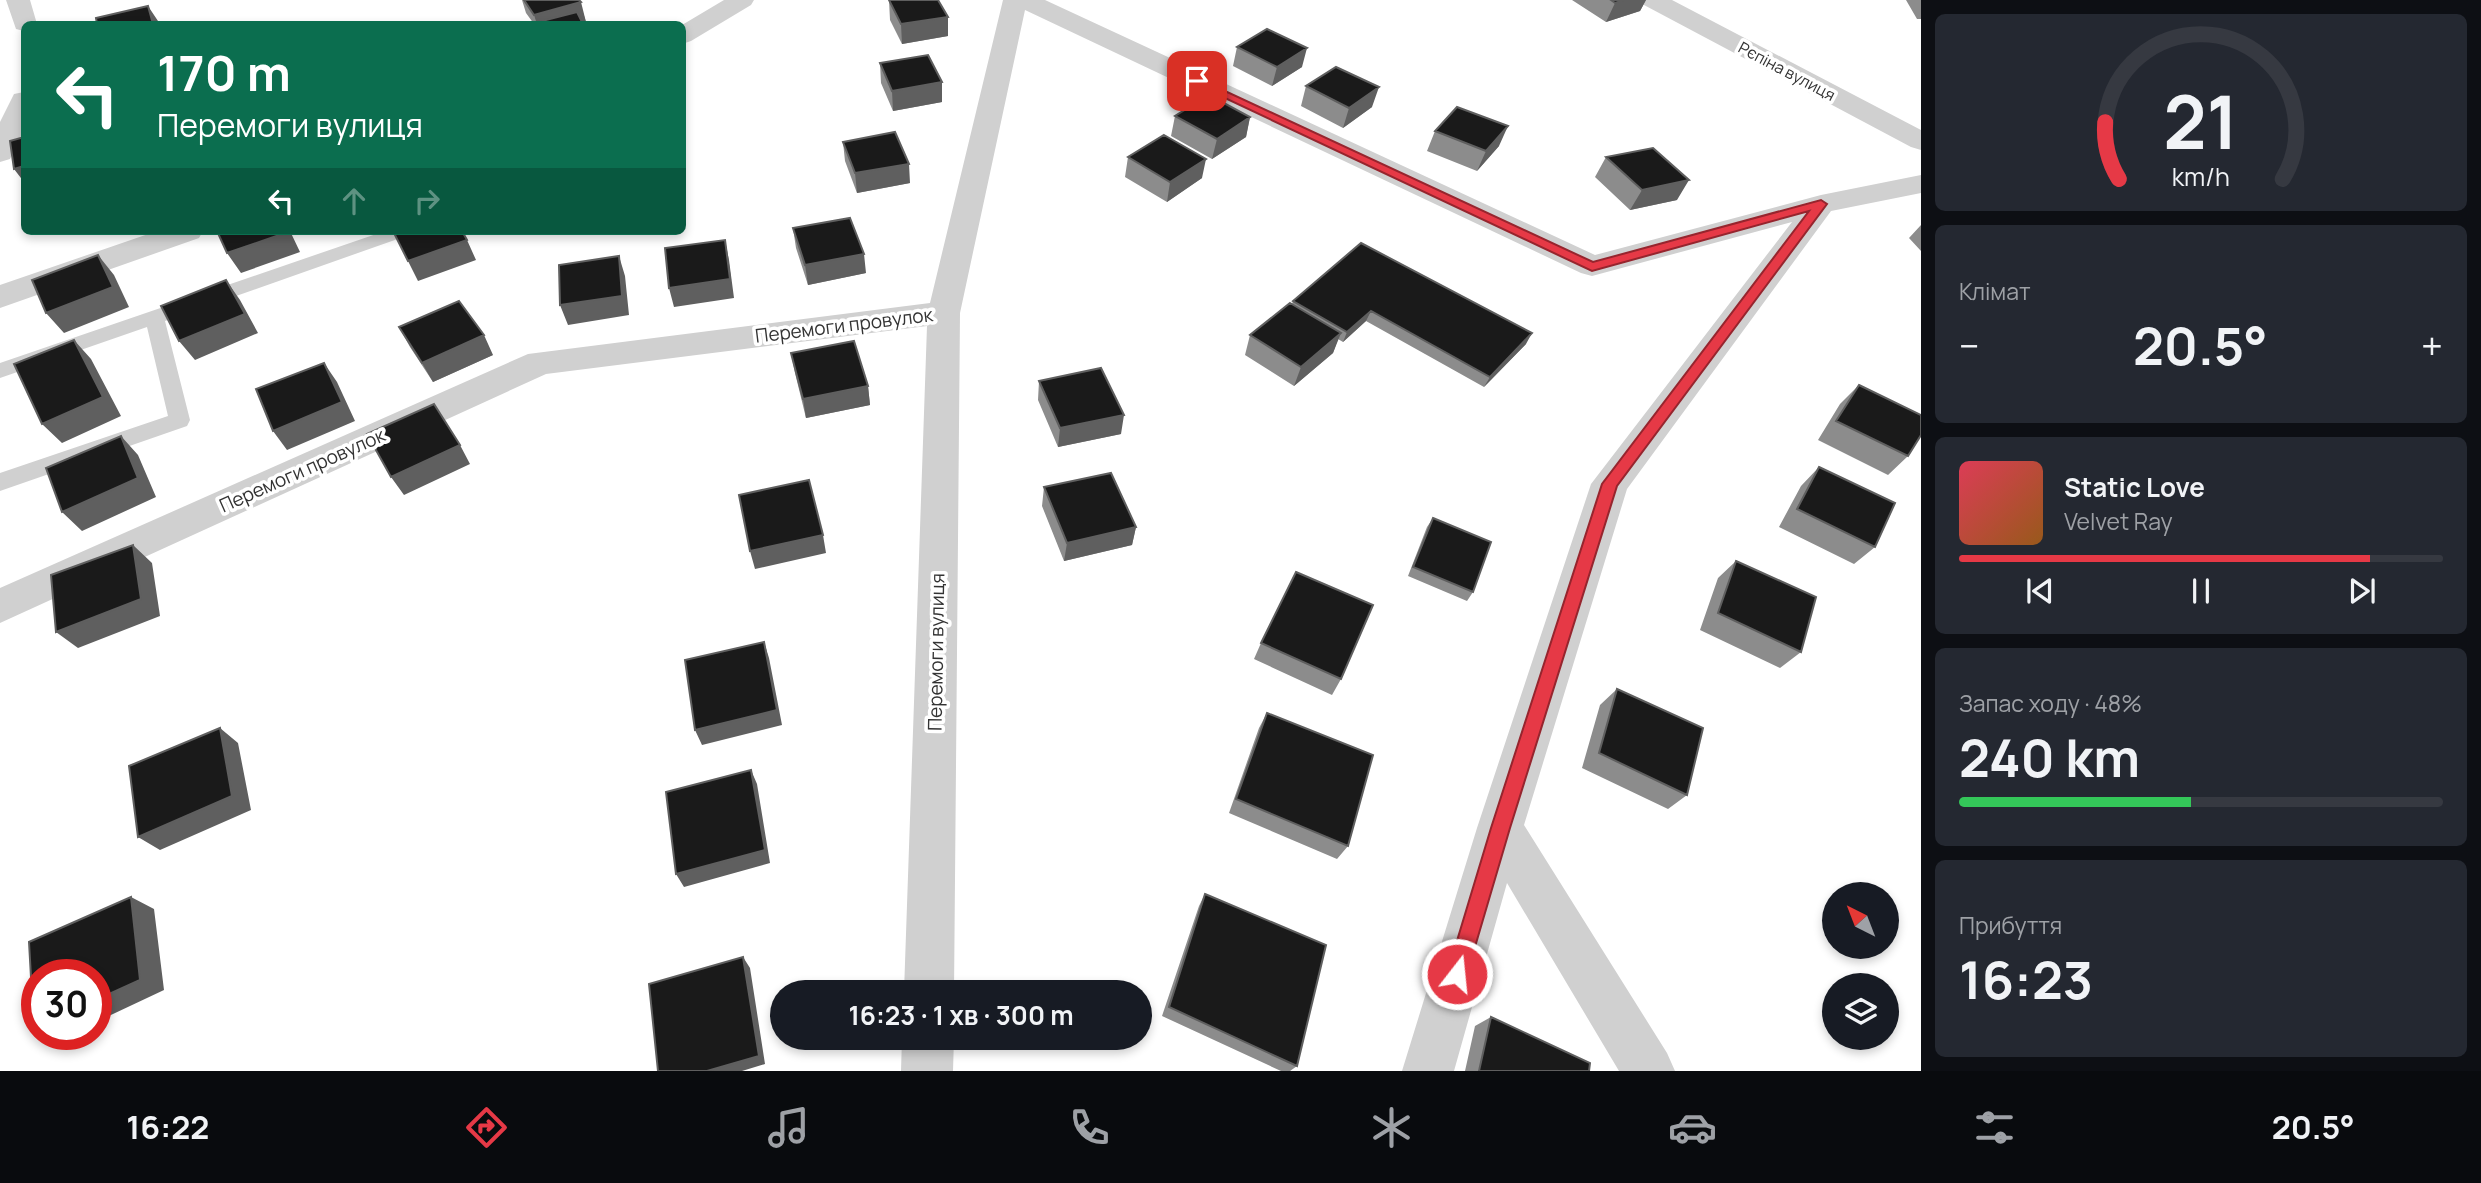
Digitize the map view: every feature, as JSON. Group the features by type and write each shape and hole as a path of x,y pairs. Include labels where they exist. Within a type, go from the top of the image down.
{"street":[{"path":"18,0 24,21"},
{"path":"686,34 742,0"},
{"name":"Перемоги вулиця","path":"929,980 944,313 1015,0"},
{"path":"1024,0 1592,266 1821,204 1921,184"},
{"name":"Рєпіна вулиця","path":"1653,0 1921,141"},
{"path":"0,153 21,107"},
{"path":"1428,1071 1500,828 1610,484 1821,204"},
{"path":"0,298 177,235"},
{"name":"Перемоги провулок","path":"0,606 540,363 944,313"},
{"path":"1500,828 1648,1071"},
{"path":"927,1071 928,1050"}],"lane":[{"path":"0,370 391,235"},
{"path":"0,482 180,420 154,317"}],"building":[{"path":"524,0 579,0 581,2 534,15"},
{"path":"889,0 938,0 948,17 901,24"},
{"path":"148,6 152,21 96,21 96,18"},
{"path":"577,12 582,21 542,21"},
{"path":"1267,29 1307,48 1277,67 1237,47"},
{"path":"928,55 942,82 892,91 880,63"},
{"path":"1336,67 1379,87 1349,108 1306,86"},
{"path":"1209,95 1250,117 1217,139 1175,116"},
{"path":"1457,107 1508,126 1486,151 1435,131"},
{"path":"895,132 909,164 855,173 843,142"},
{"path":"1164,135 1206,159 1170,182 1128,157"},
{"path":"21,138 21,167 14,169 10,141"},
{"path":"1653,148 1689,180 1642,190 1606,157"},
{"path":"850,218 864,254 805,265 793,228"},
{"path":"219,235 279,235 227,253"},
{"path":"395,235 464,235 467,240 408,261"},
{"path":"725,240 730,279 669,288 665,248"},
{"path":"1361,243 1532,333 1490,377 1371,311 1347,332 1293,301"},
{"path":"98,255 113,287 46,313 32,280"},
{"path":"619,256 622,296 560,305 559,265"},
{"path":"226,280 245,314 179,341 161,306"},
{"path":"459,301 484,335 422,363 399,327"},
{"path":"1290,303 1341,333 1301,367 1250,335"},
{"path":"74,340 103,397 42,424 14,364"},
{"path":"854,341 868,386 803,399 791,353"},
{"path":"324,363 342,402 273,431 256,389"},
{"path":"1101,368 1124,415 1060,428 1039,381"},
{"path":"1859,385 1921,415 1921,435 1908,456 1836,421"},
{"path":"434,404 460,445 391,477 367,434"},
{"path":"121,436 138,478 62,512 46,468"},
{"path":"1819,467 1895,503 1875,547 1797,509"},
{"path":"1111,473 1136,527 1067,543 1044,487"},
{"path":"809,480 823,535 750,551 739,495"},
{"path":"1433,518 1491,542 1473,592 1413,567"},
{"path":"133,545 141,599 56,632 51,575"},
{"path":"1736,561 1816,597 1801,652 1718,613"},
{"path":"1296,572 1373,605 1341,679 1261,643"},
{"path":"764,642 777,710 695,730 685,660"},
{"path":"1617,689 1703,728 1687,795 1599,753"},
{"path":"1267,713 1373,755 1348,846 1236,799"},
{"path":"220,728 232,796 138,837 129,766"},
{"path":"751,770 765,850 676,874 666,792"},
{"path":"1205,894 1326,945 1297,1066 1169,1007"},
{"path":"131,897 140,980 112,993 112,959 30,959 29,942"},
{"path":"743,957 759,1056 707,1071 658,1071 649,984"},
{"path":"1491,1017 1590,1063 1589,1071 1479,1071"}],"route":[{"path":"1197,81 1592,266 1821,204 1610,484 1500,828 1457,974"}]}
